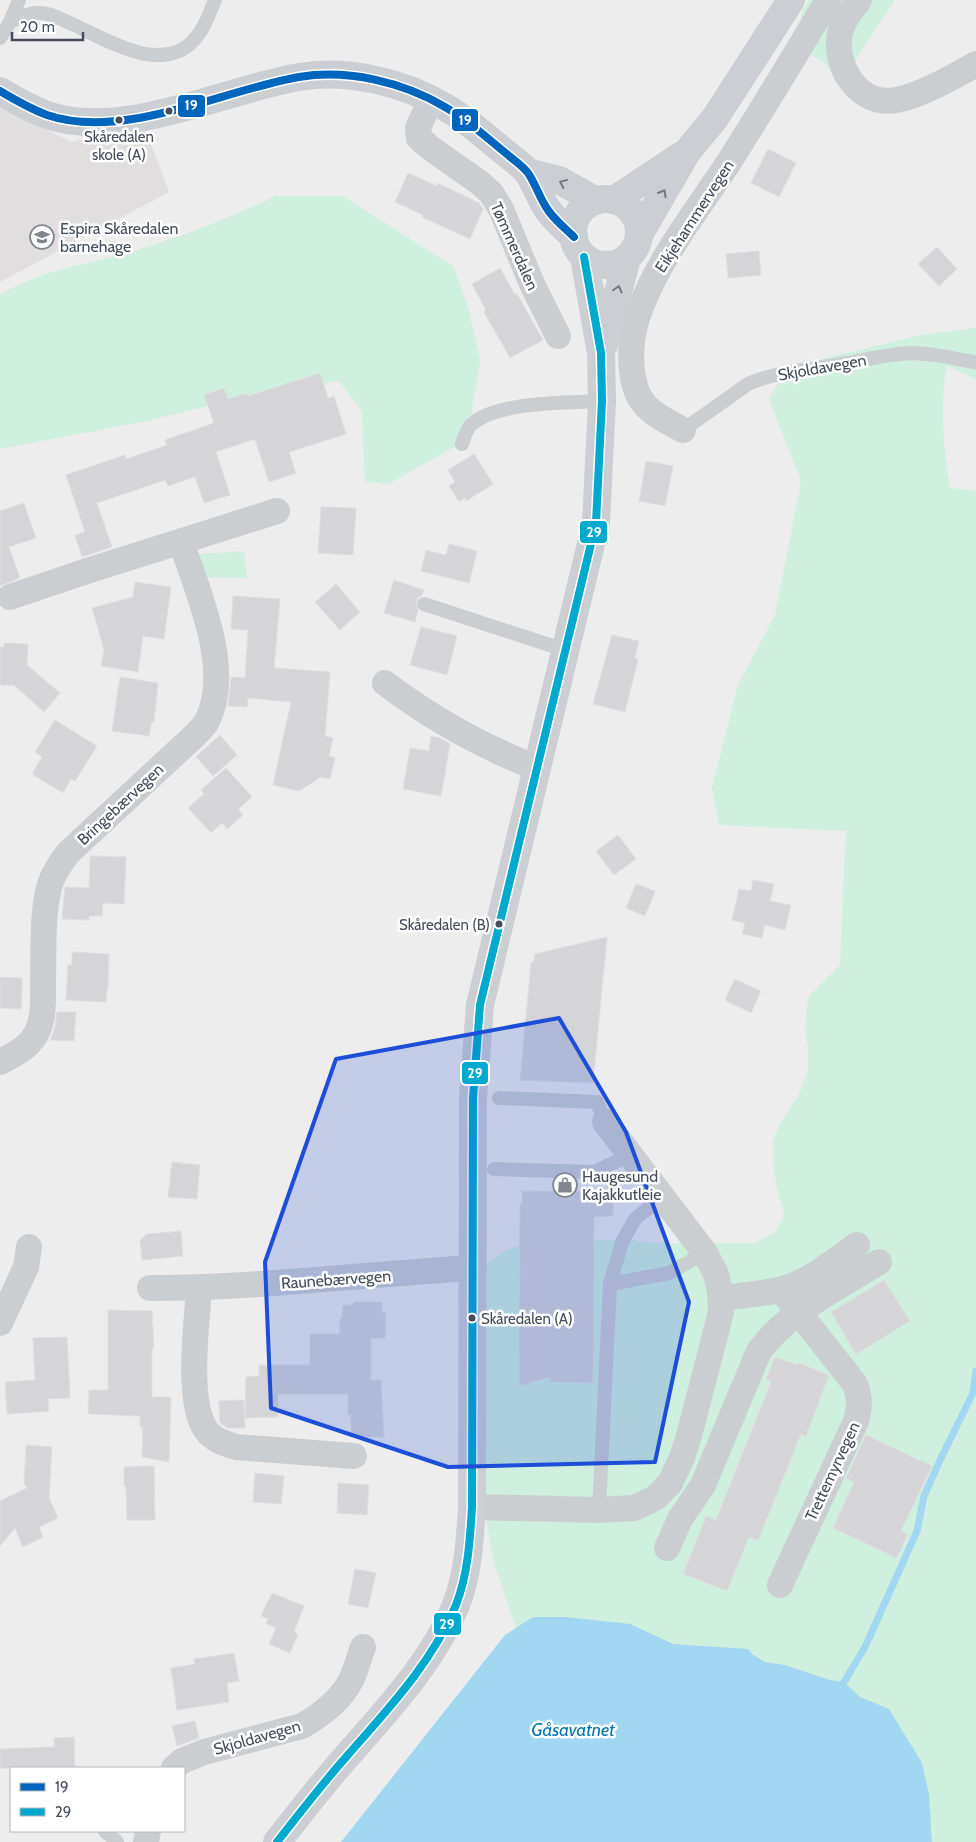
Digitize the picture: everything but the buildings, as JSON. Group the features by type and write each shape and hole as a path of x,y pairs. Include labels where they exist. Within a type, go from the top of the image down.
{"main road":[{"path":"0,91 48,115 74,120 104,121 133,118 165,111 300,77 335,75 368,79 399,86 447,107 528,172 546,208 594,263 606,265 617,263 633,246 687,152 715,118 791,0"},
{"path":"277,1842 327,1779 400,1695 426,1660 442,1633 458,1596 465,1572 470,1542 472,1508 473,1098 480,1006 596,523 602,401 601,353 574,226 578,215 586,206 605,200 687,152"},
{"path":"528,172 559,180 605,200 624,205 633,213 638,224 601,353"}],"street":[{"name":"Eikjehammervegen","path":"683,430 656,415 642,404 635,387 631,366 632,348 640,310 652,280 729,162 828,0"},
{"path":"859,0 840,31 838,47 841,63 854,86 866,96 880,100 897,100 926,90 976,64"},
{"name":"Tømmerdalen","path":"431,99 418,128 420,138 429,147 480,183 492,194 502,209 532,284 558,336"},
{"path":"10,598 87,571 277,511"},
{"name":"Bringebærvegen","path":"0,1062 30,1043 37,1033 43,1013 44,941 47,899 51,881 58,866 68,853 192,738 206,723 213,705 216,682 214,651 208,621 181,542"},
{"path":"385,683 407,700 438,719 501,753 537,768"},
{"path":"472,1508 599,1510 634,1508 655,1498 670,1482 682,1458 721,1312 721,1298 716,1274 705,1253 605,1122"},
{"path":"721,1298 781,1290 804,1280 857,1245"},
{"path":"0,1323 26,1267 29,1247"},
{"path":"667,1548 680,1519 703,1485 759,1351 769,1338 798,1312 879,1262"},
{"name":"Raunebærvegen","path":"150,1288 199,1288 474,1268"},
{"path":"199,1288 194,1392 198,1414 206,1431 220,1442 236,1447 354,1456"},
{"name":"Trettemyrvegen","path":"780,1585 856,1421 860,1397 855,1384 781,1290"},
{"name":"Skjoldavegen","path":"175,1767 182,1761 204,1752 302,1726 316,1718 332,1705 351,1681 363,1647"}],"lane":[{"path":"0,38 10,22 19,0"},
{"path":"10,22 36,12 52,16 129,50 148,55 165,55 180,51 193,41 202,28 215,0"},
{"name":"Skjoldavegen","path":"683,430 748,384 790,372 911,353 931,354 976,362"},
{"path":"462,444 468,428 476,421 508,408 602,401"},
{"path":"424,604 564,650"},
{"path":"499,1098 597,1102 605,1122"},
{"path":"494,1169 594,1172 630,1155"},
{"path":"599,1510 610,1284 622,1242 635,1220 662,1197"},
{"path":"610,1284 668,1273 705,1253"},
{"path":"106,1832 117,1842"}],"highlighted area":[{"path":"559,1018 626,1132 689,1302 655,1462 448,1467 271,1408 265,1262 336,1059"}],"shaded area":[{"name":"Espira Skåredalen barnehage","path":"0,106 71,142 145,128 169,192 0,282"}],"green space":[{"path":"809,0 895,0 838,86 827,65 805,51 798,33 802,11"},
{"path":"275,196 343,196 454,267 469,310 480,361 467,440 388,484 365,482 362,411 339,381 278,389 147,421 0,449 0,295 28,280 181,236"},
{"path":"976,328 976,379 947,366 943,412 944,442 950,488 976,491 976,1842 932,1842 929,1795 889,1710 860,1697 844,1682 830,1680 785,1665 765,1662 752,1654 720,1647 673,1644 566,1617 534,1617 516,1628 494,1563 486,1520 472,1276 493,1258 514,1247 565,1240 633,1240 654,1243 755,1243 776,1232 784,1214 773,1164 773,1139 784,1117 798,1096 808,1070 805,1027 808,997 840,965 846,831 719,825 712,787 738,685 775,615 801,481 769,399 788,367 921,335"},
{"path":"244,551 247,578 193,577 186,555"}],"water":[{"name":"Gåsavatnet","path":"533,1617 566,1617 630,1624 673,1644 748,1649 752,1654 765,1662 785,1665 830,1680 844,1682 860,1697 889,1709 922,1763 929,1795 932,1842 341,1842 505,1635"}],"waterway":[{"path":"844,1682 865,1647 917,1531 924,1496 973,1393 976,1371"}],"transit line":[{"name":"19","path":"0,91 47,115 77,121 108,122 173,111 269,83 299,77 318,75 356,76 393,84 429,98 453,112 519,164 526,170 555,219 574,237"},
{"name":"29","path":"277,1842 422,1666 435,1646 456,1605 466,1569 472,1507 473,1098 480,1005 596,523 602,401 601,353 584,257"}],"place":[{"name":"Skåredalen skole (A)","path":"119,120"},
{"name":"Espira Skåredalen barnehage","path":"42,237"},
{"name":"Skåredalen (B)","path":"499,924"},
{"name":"Haugesund Kajakkutleie","path":"565,1185"},
{"name":"Skåredalen (A)","path":"472,1318"}]}
